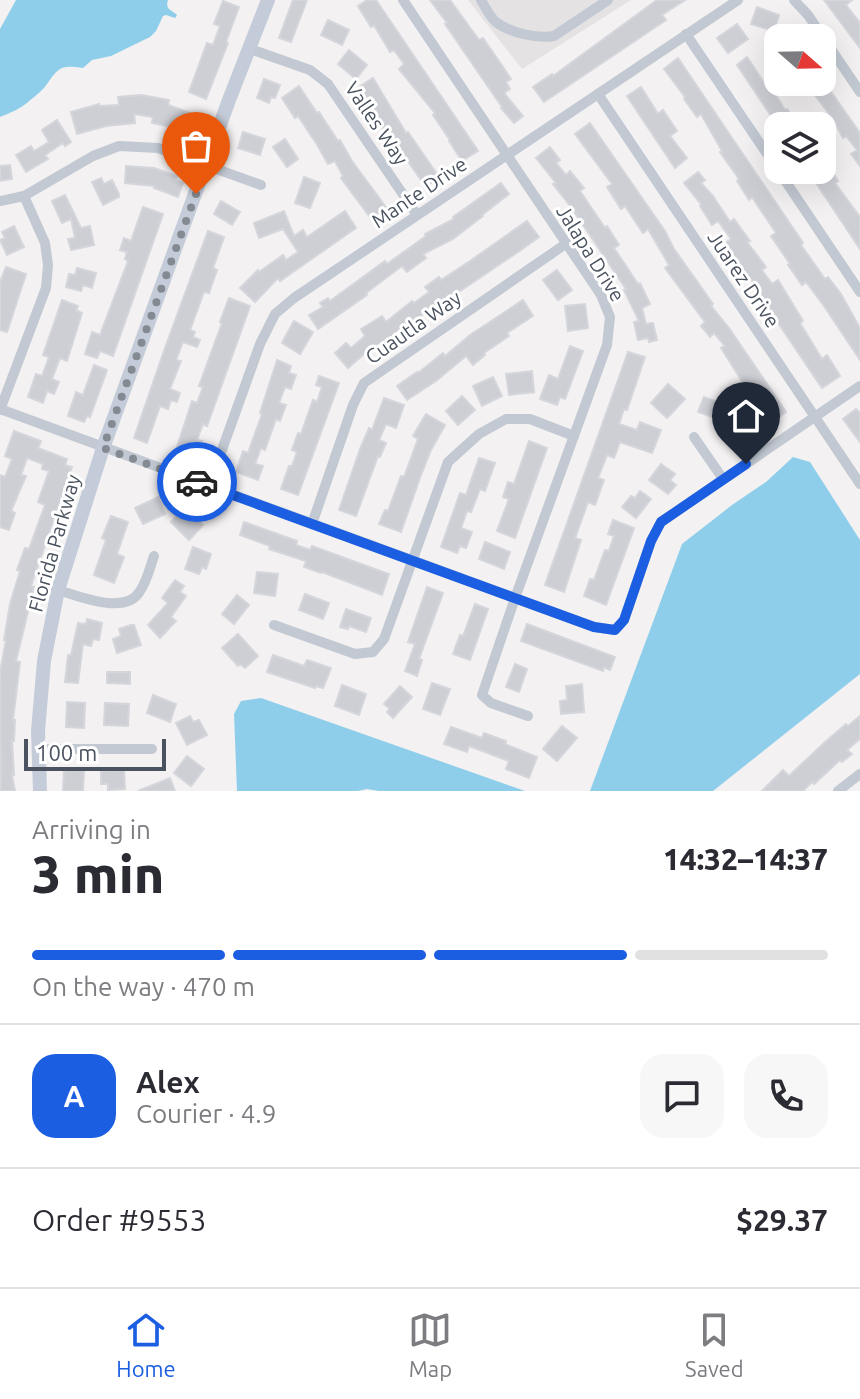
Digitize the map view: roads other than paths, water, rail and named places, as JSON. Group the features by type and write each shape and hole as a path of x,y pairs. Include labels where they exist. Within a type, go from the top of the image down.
{"street":[{"name":"Florida Parkway","path":"40,791 38,731 44,661 58,590 103,448 268,0"},
{"name":"Jalapa Drive","path":"403,0 601,295 610,317 607,345 482,695 491,703 528,716"},
{"path":"481,0 495,21 510,30 544,38 554,36 608,0"},
{"name":"Mante Drive","path":"209,486 260,344 275,314 294,298 738,0"},
{"path":"794,0 808,15 860,92"},
{"path":"686,34 764,149"},
{"name":"Valles Way","path":"250,49 310,70 328,84 417,215"},
{"name":"Juarez Drive","path":"598,94 860,484"},
{"path":"0,201 24,196 93,156 119,146 158,148 261,185"},
{"path":"787,184 860,292"},
{"path":"24,196 45,243 48,265 46,288 0,409 594,627 615,630 624,620 651,541 661,522 860,386"},
{"name":"Cuautla Way","path":"312,524 353,405 364,383 567,243"},
{"path":"274,625 355,654 373,652 384,639 448,462 479,434 506,419 530,419 574,436"},
{"path":"694,437 723,479"},
{"path":"58,590 110,603 129,603 140,594 154,556"},
{"path":"39,749 152,749"},
{"path":"838,791 860,774"}],"water":[{"path":"16,0 168,0 168,8 177,15 175,18 163,16 150,37 111,56 92,60 83,68 61,68 25,104 0,117 0,29"},
{"path":"793,457 810,462 860,540 860,674 713,791 590,791 682,544 766,482"},
{"path":"261,698 525,791 237,791 234,714 241,701"}]}
